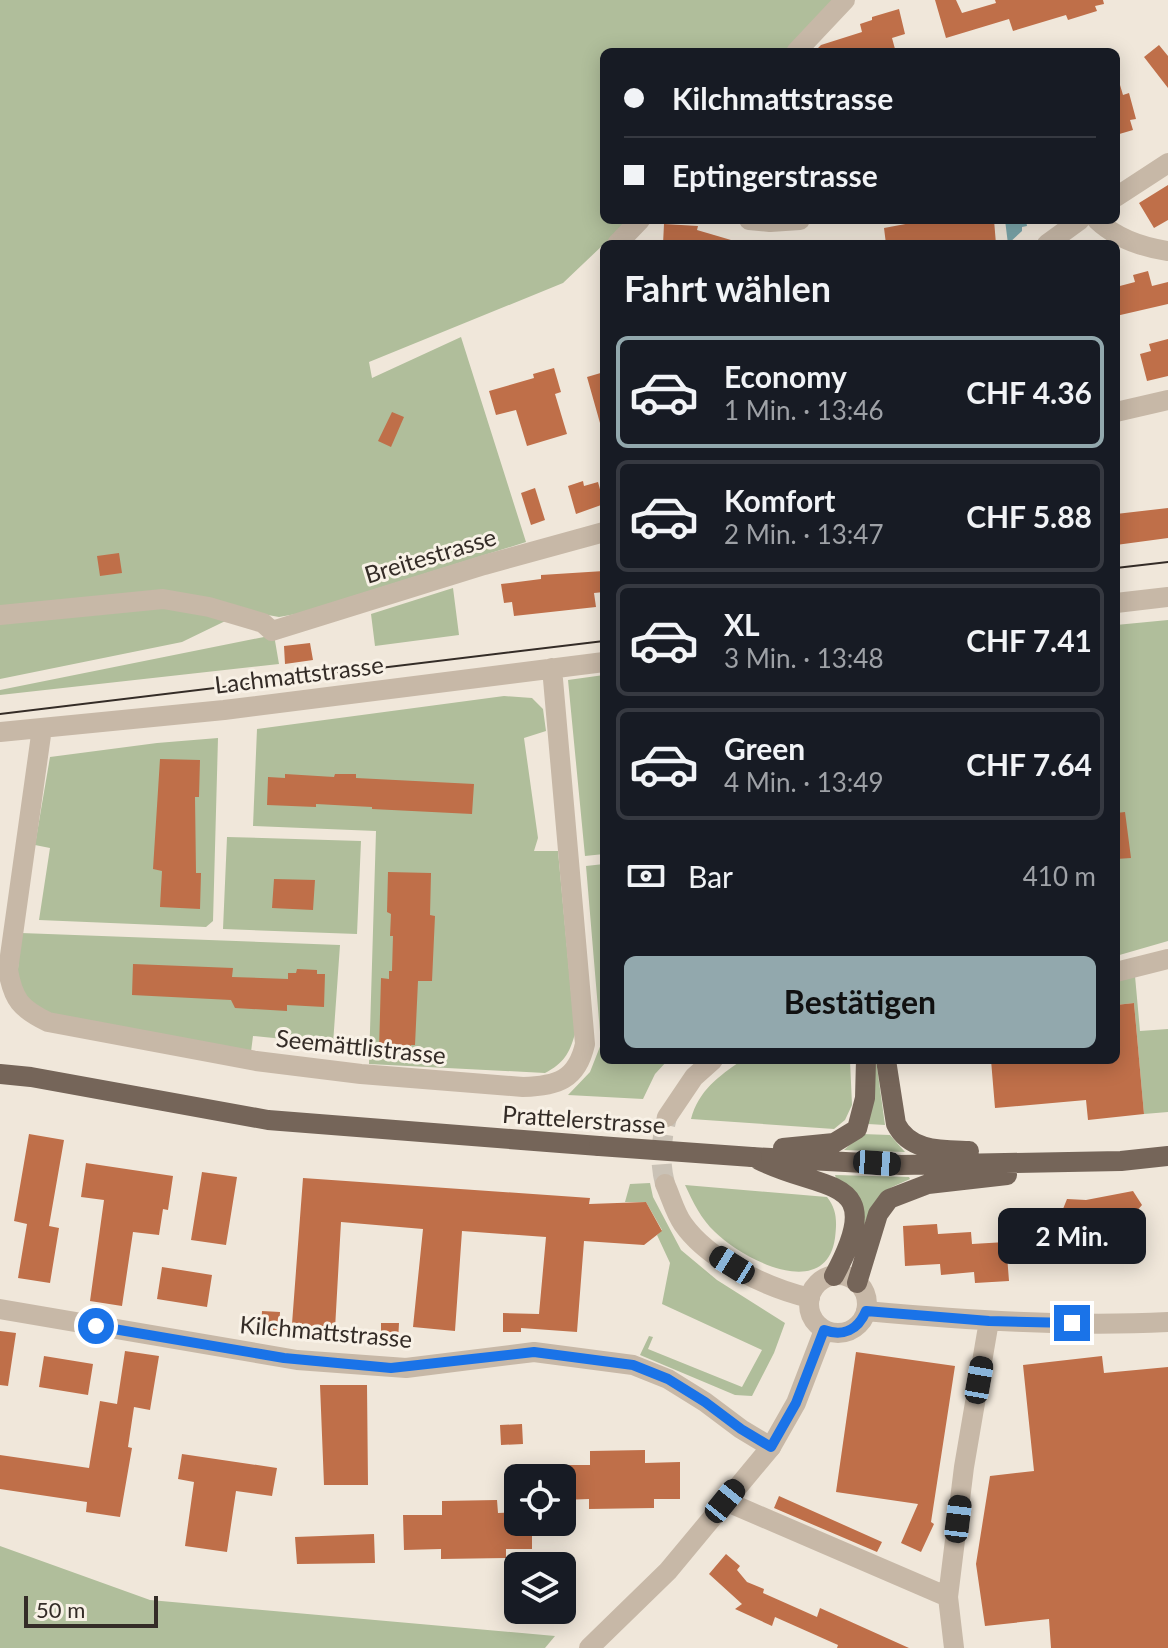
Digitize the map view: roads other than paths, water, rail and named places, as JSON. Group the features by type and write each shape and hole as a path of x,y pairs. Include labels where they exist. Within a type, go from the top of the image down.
{"main road":[{"path":"752,1157 790,1146 834,1143 857,1129 865,1098 866,1064"},
{"path":"887,1064 896,1124 899,1131 918,1146 936,1150 1121,1161"},
{"name":"Prattelerstrasse","path":"0,1074 268,1120 752,1157 901,1165 1121,1161 1168,1156"},
{"path":"752,1157 782,1172 827,1183 843,1192 853,1206 855,1221 849,1247 834,1276"},
{"path":"857,1283 878,1214 889,1199 928,1184 1121,1161"}],"street":[{"path":"800,48 845,0"},
{"path":"1120,194 1168,163"},
{"path":"621,240 636,224"},
{"path":"1052,240 1074,224"},
{"path":"1101,224 1113,235 1142,246 1168,251"},
{"path":"1120,411 1168,400"},
{"name":"Breitestrasse","path":"0,615 163,599 263,623 272,631 484,565 600,533"},
{"path":"1120,603 1168,597"},
{"name":"Lachmattstrasse","path":"0,732 224,710 600,662"},
{"name":"Seemättlistrasse","path":"42,728 8,970 11,989 20,1005 32,1015 48,1022 256,1061 361,1074 544,1086 573,1073 582,1060 585,1044 552,668"},
{"path":"1120,971 1168,959"},
{"path":"667,1117 694,1077 709,1064"},
{"path":"665,1184 683,1224 715,1254 777,1290 810,1298"},
{"path":"842,1276 857,1283 865,1296 866,1311 857,1326 841,1333 824,1330 811,1316 810,1298 818,1283 842,1276"},
{"name":"Kilchmattstrasse","path":"0,1309 297,1360 406,1368 534,1352 633,1365 668,1379 771,1447"},
{"path":"866,1311 989,1321 1168,1322"},
{"path":"954,1648 948,1597 964,1467 989,1321"},
{"path":"589,1648 668,1571 771,1447 796,1403 824,1330"},
{"path":"725,1501 948,1597"}],"water":[{"path":"1006,224 1027,224 1012,240 1008,240"}],"tunnel":[{"path":"665,1184 662,1150 667,1117"}],"tram line":[{"path":"1120,568 1168,562"},
{"path":"0,714 600,641"}]}
